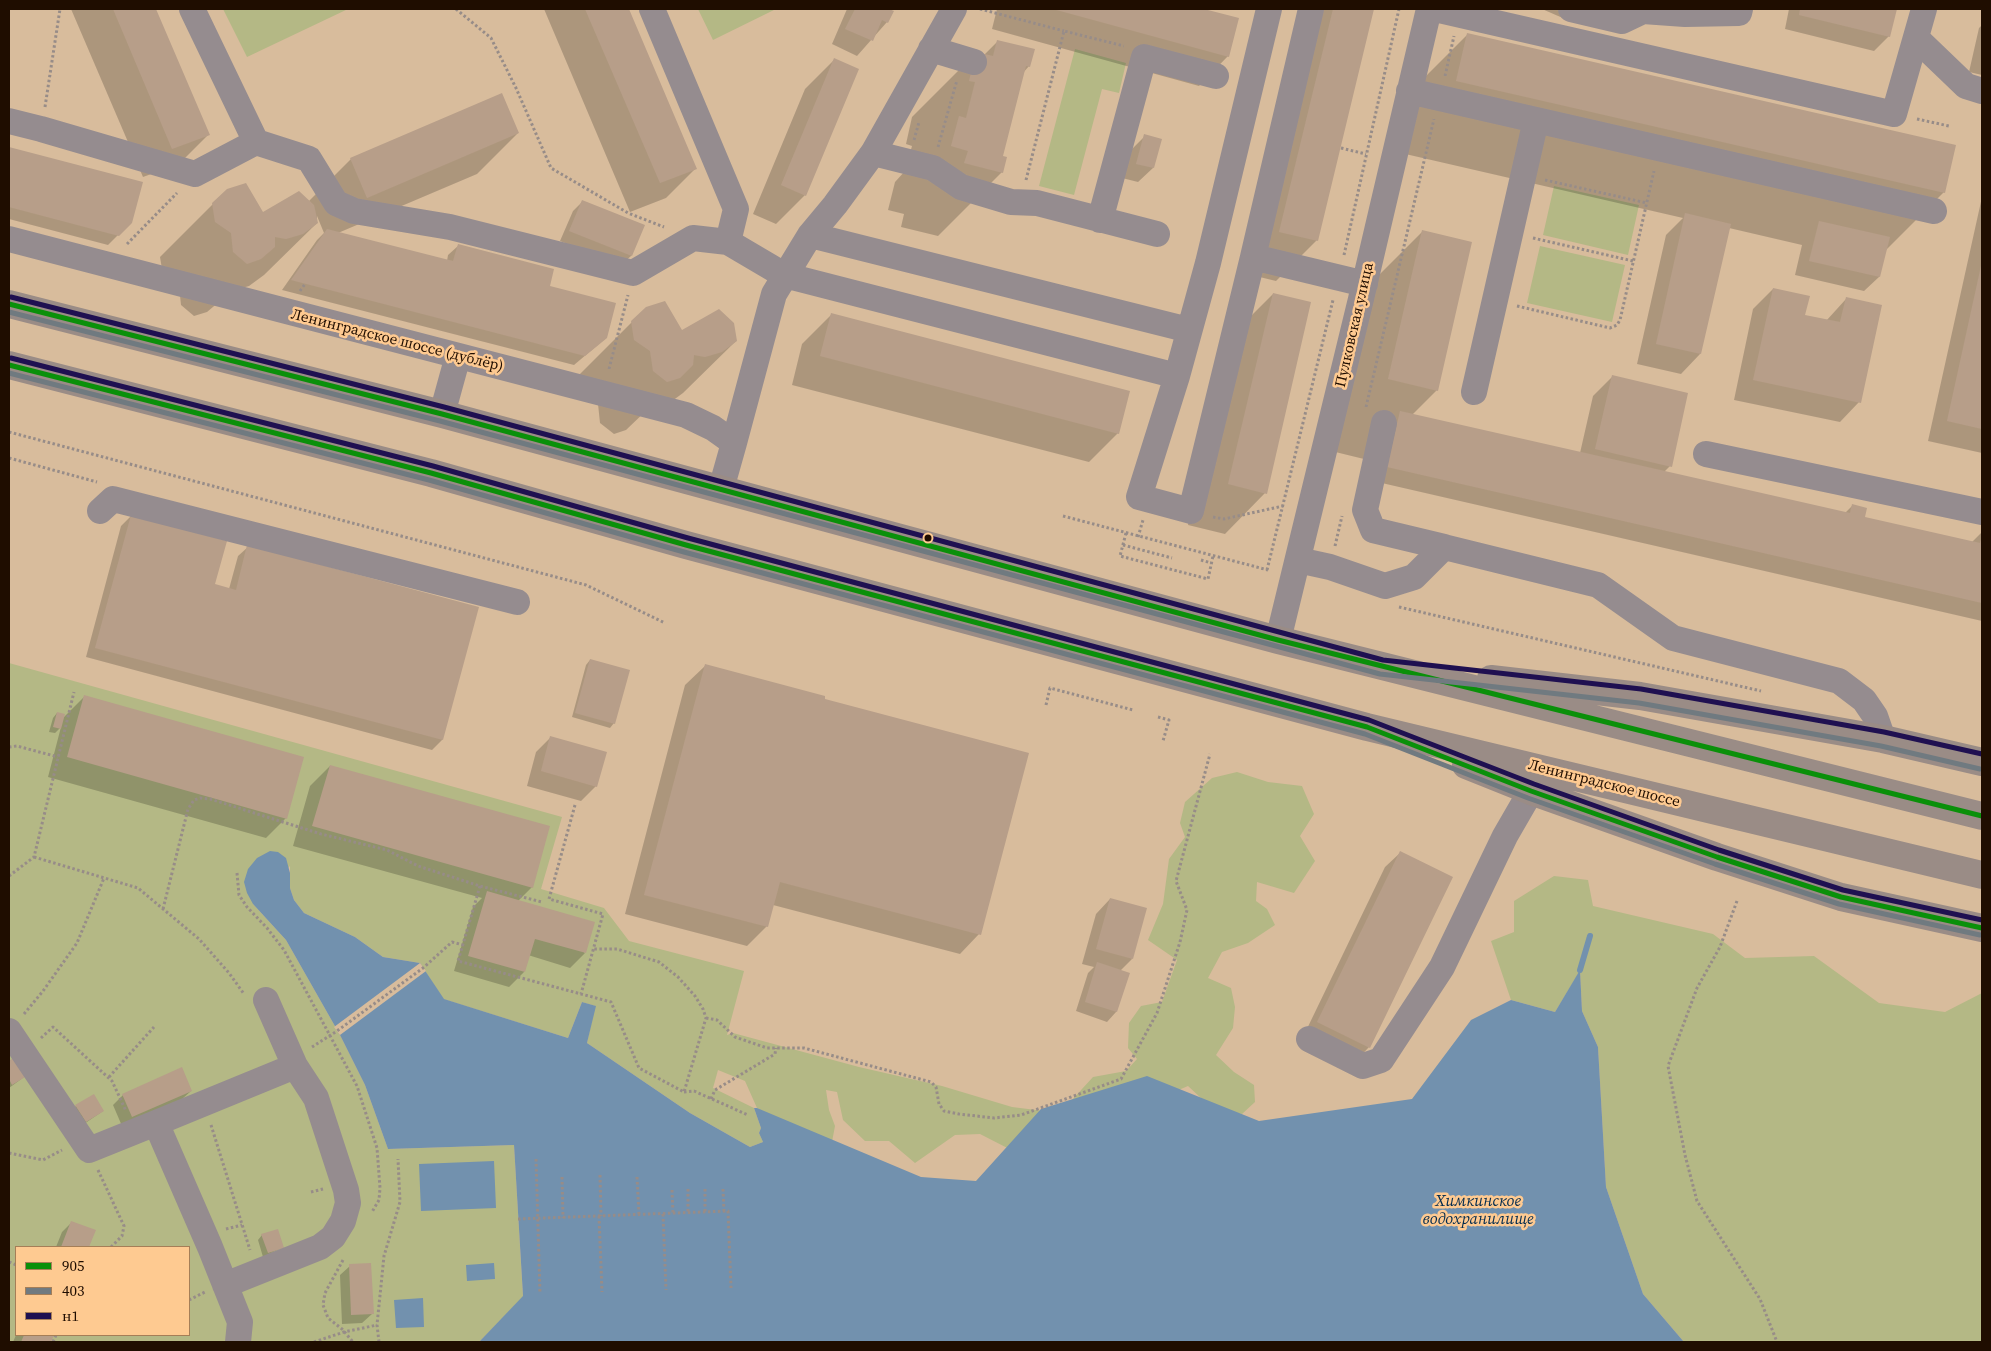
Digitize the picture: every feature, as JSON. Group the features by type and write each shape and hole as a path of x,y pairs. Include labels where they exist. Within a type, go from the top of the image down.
{"main road":[{"path":"9,304 442,414 1382,667 1982,816"},
{"name":"Ленинградское шоссе","path":"9,365 431,473 686,545 1367,727 1982,875"},
{"path":"1382,667 1640,696 1882,739 1982,762"},
{"path":"1367,727 1531,791 1717,857 1841,897 1982,928"}],"street":[{"path":"192,9 256,142"},
{"path":"652,9 736,209 728,242"},
{"path":"721,489 774,294 810,235 835,205 873,153 954,9"},
{"path":"1269,9 1190,330 1139,497 1191,511 1311,9"},
{"name":"Пулковская улица","path":"1278,640 1365,284 1428,9"},
{"path":"1571,9 1622,21 1643,11 1694,14 1739,13 1740,9"},
{"path":"1447,12 1894,114 1924,9"},
{"path":"1916,38 1966,86 1982,91"},
{"path":"931,49 965,70"},
{"path":"1100,220 1144,57 1216,76"},
{"path":"1409,91 1934,211"},
{"path":"1474,392 1536,120"},
{"path":"9,121 195,174 256,142 309,159 336,203 354,212 450,227 633,273 693,238 728,242 784,275 1177,376"},
{"path":"873,153 933,168 960,187 1011,202 1037,203 1156,234"},
{"path":"810,235 1190,330"},
{"name":"Ленинградское шоссе (дублёр)","path":"9,239 686,415 713,428 734,443"},
{"path":"1253,257 1365,284"},
{"path":"442,414 458,356"},
{"path":"1375,418 1365,510 1373,530 1598,585 1673,638 1839,681 1864,700 1875,716 1882,739"},
{"path":"1706,454 1982,512"},
{"path":"100,511 113,499 517,602"},
{"path":"1298,560 1330,567 1385,586 1414,577 1444,547"},
{"path":"1309,1040 1363,1066 1381,1060 1442,967 1505,836 1531,791"},
{"path":"225,1285 320,1247 333,1237 343,1220 348,1203 346,1190 316,1098 295,1066 256,998"},
{"path":"15,1024 85,1144 156,1123 295,1066"},
{"path":"156,1123 240,1322 238,1342"}],"path":[{"path":"41,129 60,9"},
{"path":"456,9 491,38 516,88 551,168 628,213 693,238"},
{"path":"980,9 1134,49 1144,57"},
{"path":"1375,418 1439,98 1447,12"},
{"path":"1020,202 1064,30"},
{"path":"937,151 965,70"},
{"path":"1894,114 1949,126"},
{"path":"1340,148 1366,154"},
{"path":"1495,301 1610,328 1614,327 1620,320 1660,148"},
{"path":"127,244 195,174"},
{"path":"1524,176 1647,204"},
{"path":"1510,233 1634,262"},
{"path":"609,370 633,273"},
{"path":"300,290 305,284"},
{"path":"9,432 586,585 665,623"},
{"path":"1191,511 1224,520 1283,506"},
{"path":"1330,567 1344,509"},
{"path":"1063,516 1275,572"},
{"path":"1126,533 1120,556 1208,579 1213,556"},
{"path":"1124,545 1172,558"},
{"path":"1201,560 1211,563"},
{"path":"1390,605 1764,692"},
{"path":"1046,705 1050,688 1133,710"},
{"path":"9,876 34,857 74,692"},
{"path":"1158,717 1169,720 1163,741"},
{"path":"9,747 17,746 58,757"},
{"path":"706,1018 717,1020 735,1037 767,1048 804,1048 931,1082 936,1087 939,1104 944,1111 994,1118 1021,1115 1121,1079 1157,1013 1180,942 1187,910 1176,881 1210,754"},
{"path":"163,909 188,809 194,800 200,798 210,799 321,834 387,850 418,866 480,886 542,902"},
{"path":"575,805 550,899 603,914 581,994"},
{"path":"34,857 138,888 199,939 229,973 256,998"},
{"path":"15,1024 43,991 77,943 104,878"},
{"path":"480,886 458,961 611,1002 639,1068 684,1092 694,1091 748,1115"},
{"path":"1737,901 1720,947 1697,988 1668,1066 1685,1155 1697,1201 1760,1300 1777,1342"},
{"path":"320,1043 423,968 452,942 463,945"},
{"path":"593,949 617,949 659,962 678,977 695,996 706,1018 684,1092"},
{"path":"108,1077 154,1027"},
{"path":"38,1040 53,1028 112,1081 127,1114"},
{"path":"711,1099 715,1090 775,1054 776,1048"},
{"path":"204,1103 257,1272"},
{"path":"9,1153 43,1160 85,1144 124,1226 122,1236 113,1246"},
{"path":"379,1342 377,1325 384,1256 400,1202 398,1159"},
{"path":"536,1159 540,1294"},
{"path":"600,1175 602,1292"},
{"path":"562,1176 563,1218"},
{"path":"637,1177 639,1215"},
{"path":"688,1189 688,1213"},
{"path":"705,1189 706,1212"},
{"path":"723,1189 724,1212"},
{"path":"672,1190 673,1214"},
{"path":"518,1219 728,1211 731,1288"},
{"path":"663,1214 666,1290"},
{"path":"314,1342 344,1332 377,1325"}],"green space":[{"path":"223,9 348,9 247,57"},
{"path":"698,9 776,9 713,40"},
{"path":"1075,49 1126,63 1119,93 1102,89 1074,195 1039,186"},
{"path":"1554,186 1639,205 1628,255 1543,235"},
{"path":"1540,246 1625,265 1612,322 1527,303"},
{"path":"9,663 562,817 541,889 604,908 629,941 744,971 727,1035 733,1033 859,1067 942,1086 1012,1107 1060,1113 1093,1077 1126,1071 1137,1059 1128,1048 1129,1023 1141,1006 1162,1002 1177,960 1148,940 1163,904 1169,859 1185,837 1180,823 1185,802 1212,778 1237,772 1268,782 1302,786 1314,814 1300,836 1315,861 1294,893 1257,882 1256,901 1267,909 1275,925 1248,943 1222,952 1208,978 1231,988 1235,1007 1233,1028 1216,1055 1234,1072 1254,1085 1255,1102 1242,1114 1215,1111 1188,1086 1023,1156 980,1134 955,1135 915,1163 889,1141 865,1141 843,1120 837,1092 826,1090 829,1110 835,1126 831,1147 782,1124 757,1108 745,1081 718,1070 713,1088 754,1108 761,1128 759,1133 763,1142 750,1147 690,1113 587,1043 595,1006 582,1002 568,1038 443,999 420,963 383,957 355,937 304,913 294,900 290,888 290,866 253,904 286,940 340,1035 365,1085 388,1149 514,1145 523,1297 479,1342 9,1342"},
{"path":"1554,876 1588,880 1593,906 1713,934 1745,958 1814,956 1879,1003 1945,1012 1982,993 1982,1342 1684,1342 1643,1294 1606,1187 1598,1047 1582,1011 1580,971 1555,1012 1511,1000 1491,941 1514,932 1514,901"}],"water":[{"name":"Химкинское водохранилище","path":"270,851 278,852 286,858 290,873 290,888 294,900 304,913 355,937 383,957 420,963 444,999 568,1038 582,1002 596,1006 587,1043 690,1113 750,1147 763,1142 759,1133 761,1128 754,1108 757,1108 921,1177 976,1181 1041,1109 1147,1076 1259,1121 1412,1099 1471,1020 1511,1000 1555,1012 1580,970 1582,1011 1598,1047 1606,1187 1643,1294 1684,1342 479,1342 523,1296 514,1145 388,1149 365,1085 340,1035 286,940 253,904 247,893 244,882 248,869 257,858"},
{"path":"494,1161 496,1208 421,1211 419,1164"},
{"path":"494,1263 495,1279 467,1281 466,1265"},
{"path":"423,1298 424,1327 396,1328 394,1300"}],"pier":[{"path":"420,963 426,971 340,1035 334,1027"}],"building":[{"path":"113,9 156,9 210,135 172,149"},
{"path":"585,9 629,9 697,169 660,183"},
{"path":"855,9 889,9 894,11 888,23 882,20 873,41 845,29"},
{"path":"1053,9 1204,9 1239,18 1229,57"},
{"path":"1333,9 1374,9 1318,241 1279,232"},
{"path":"1800,9 1897,9 1890,37 1799,15"},
{"path":"1467,33 1956,145 1945,193 1456,81"},
{"path":"997,40 1035,49 1030,67 1026,66 1003,156 1007,157 1003,173 964,163 968,151 951,146 959,116 966,118 975,82 969,81 976,52 993,56"},
{"path":"834,58 859,69 806,196 781,185"},
{"path":"502,93 519,133 367,198 350,158"},
{"path":"1144,134 1162,139 1154,168 1136,164"},
{"path":"9,147 143,182 132,223 119,236 9,207"},
{"path":"246,183 263,212 299,191 314,205 318,223 303,234 286,239 275,237 275,247 261,259 247,264 233,252 231,233 215,222 212,203 227,189"},
{"path":"582,200 645,225 632,256 569,231"},
{"path":"1685,213 1731,224 1701,354 1656,344"},
{"path":"1819,221 1890,237 1880,277 1809,261"},
{"path":"327,229 453,261 458,244 554,269 550,286 616,303 607,338 585,356 291,280"},
{"path":"1422,230 1472,242 1438,391 1388,379"},
{"path":"1982,266 1982,429 1947,421"},
{"path":"1773,288 1810,296 1805,315 1840,322 1846,297 1882,305 1861,403 1753,380"},
{"path":"1273,293 1311,302 1267,494 1228,484"},
{"path":"665,301 682,330 719,309 734,323 737,341 722,352 705,357 694,355 693,365 680,378 667,382 653,371 650,351 634,340 631,321 646,307"},
{"path":"831,313 1130,391 1119,434 820,356"},
{"path":"1612,375 1688,393 1672,467 1595,449"},
{"path":"1400,411 1850,513 1852,504 1867,508 1865,517 1980,543 1982,536 1982,603 1387,467"},
{"path":"131,515 227,541 215,584 236,590 247,545 479,607 443,740 95,648"},
{"path":"590,659 630,670 615,724 575,713"},
{"path":"705,664 825,696 825,699 1029,753 981,935 780,882 768,927 644,895"},
{"path":"84,695 304,757 287,819 67,757"},
{"path":"57,712 65,714 61,729 53,727"},
{"path":"550,736 607,752 597,787 541,771"},
{"path":"330,765 550,826 533,888 312,826"},
{"path":"1400,851 1453,877 1370,1048 1317,1022"},
{"path":"487,891 595,922 586,953 535,939 525,972 468,956"},
{"path":"1110,898 1147,908 1133,959 1096,949"},
{"path":"1097,962 1130,973 1117,1012 1085,1002"},
{"path":"13,1058 25,1077 12,1085 9,1079 9,1061"},
{"path":"182,1067 192,1091 132,1117 122,1094"},
{"path":"94,1094 104,1111 86,1122 75,1105"},
{"path":"71,1221 96,1230 89,1246 61,1246"},
{"path":"278,1229 284,1248 268,1253 261,1234"},
{"path":"371,1263 374,1314 351,1315 349,1264"},
{"path":"24,1336 54,1336 51,1342 21,1342"}],"waterway":[{"path":"1580,970 1590,936"}],"transit line":[{"name":"н1","path":"11,297 444,407 1383,660 1641,689 1884,732 1982,754"},
{"name":"905","path":"9,304 442,414 1278,640 1982,816"},
{"name":"403","path":"9,312 440,421 1380,674 1639,703 1881,746 1980,769"},
{"name":"н1","path":"11,358 433,466 688,538 1369,720 1534,784 1719,850 1843,890 1982,920"},
{"name":"905","path":"9,365 431,473 686,545 1367,727 1531,791 1717,857 1841,897 1982,928"},
{"name":"403","path":"9,373 429,480 684,552 1365,734 1528,798 1715,864 1839,904 1980,935"}]}
